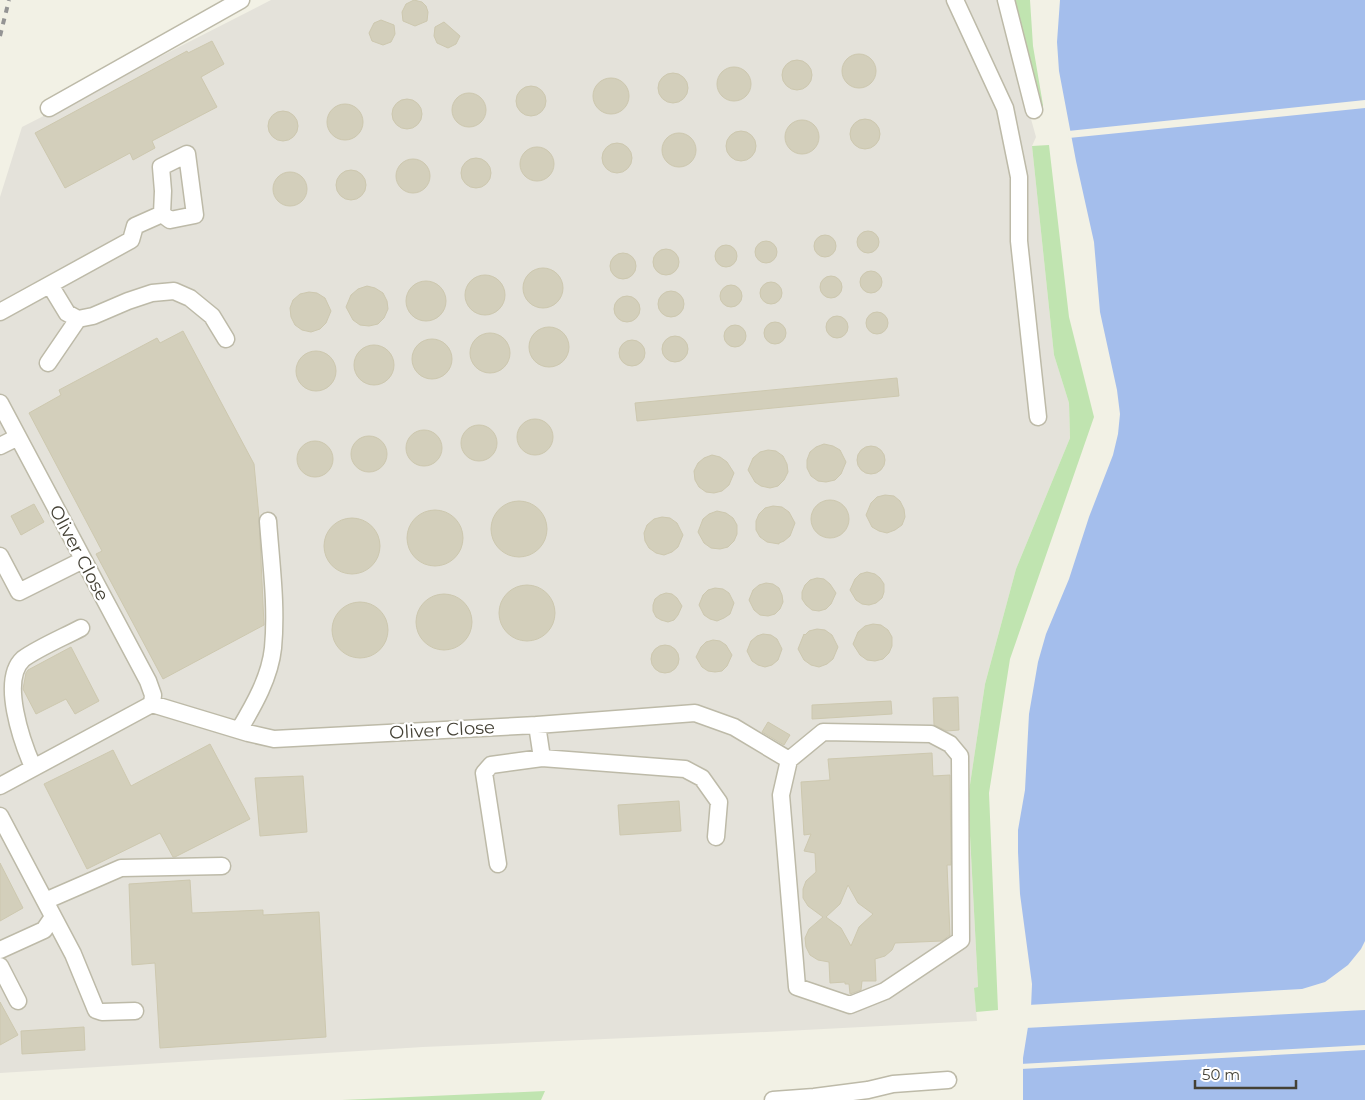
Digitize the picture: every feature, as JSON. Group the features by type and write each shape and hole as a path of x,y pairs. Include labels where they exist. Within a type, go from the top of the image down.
{"street":[{"path":"49,108 208,20 214,6 240,0"},
{"path":"955,0 1005,108 1019,177 1019,241 1038,416"},
{"path":"1006,0 1034,110"},
{"path":"0,312 131,240 135,226 162,214"},
{"path":"50,285 67,313 78,319 93,316 152,293 174,292 190,298 212,316 226,339"},
{"path":"48,363 78,319"},
{"name":"Oliver Close","path":"0,403 148,681 153,695 152,704 274,739 537,725 695,713 734,727 790,760"},
{"path":"0,446 18,437"},
{"path":"240,730 265,681 273,650 274,606 268,521"},
{"path":"0,556 19,592 83,560"},
{"path":"33,767 22,740 11,696 10,681 14,669 22,659 80,628"},
{"path":"0,786 152,704"},
{"path":"537,725 542,758"},
{"path":"823,732 931,734 950,744 960,756 961,940 885,991 850,1004 797,987 781,794 790,760 823,732"},
{"path":"498,864 484,773 491,766 542,758 685,769 702,778 719,802 716,837"},
{"path":"0,816 73,954 96,1010 102,1012 135,1011"},
{"path":"45,901 121,868 222,866"},
{"path":"0,950 44,930 53,917"},
{"path":"0,966 18,1001"},
{"path":"773,1100 859,1095 893,1084 948,1080"}],"shaded area":[{"path":"271,0 998,0 1036,137 1032,146 1054,355 1069,403 1070,438 1016,569 985,684 968,798 978,988 974,988 977,1021 423,1047 0,1073 0,197 22,127"}],"green space":[{"path":"1013,0 1030,0 1033,46 1043,105 1041,115"},
{"path":"1049,145 1069,317 1094,417 1010,659 989,793 998,1010 976,1012 974,988 978,987 968,798 985,684 1016,569 1070,438 1069,403 1054,355 1032,146"},
{"path":"545,1091 541,1100 342,1100"}],"water":[{"path":"1060,0 1365,0 1365,1100 1023,1100 1023,1058 1031,1008 1032,984 1020,894 1018,830 1025,790 1029,714 1038,662 1046,634 1069,579 1089,517 1113,455 1120,414 1117,390 1100,312 1094,242 1059,71 1057,42"}],"pier":[{"path":"1365,100 1365,108 1069,138 1068,131"},
{"path":"1365,941 1365,1010 1025,1028 1028,1005 1302,989 1325,982 1348,965"},
{"path":"1365,1045 1365,1050 1021,1069 1020,1064"}],"building":[{"path":"414,0 422,2 428,12 427,21 415,26 403,21 402,12 406,4"},
{"path":"381,20 394,25 395,34 391,42 383,45 372,41 369,33 374,23"},
{"path":"444,22 460,36 456,44 448,48 437,43 434,36 435,27"},
{"path":"212,41 224,64 201,77 217,107 152,141 155,148 133,160 130,153 65,188 35,133 187,51 188,53"},
{"path":"859,54 866,55 871,59 875,64 875,78 871,83 866,87 859,88 852,87 847,83 843,78 842,71 843,64 847,59 852,55"},
{"path":"797,60 803,61 811,69 811,81 803,89 797,90 791,89 783,81 782,75 783,69 791,61"},
{"path":"734,67 741,68 746,72 750,77 750,91 746,96 741,100 734,101 727,100 722,96 718,91 717,84 718,77 722,72 727,68"},
{"path":"673,73 684,77 688,88 684,99 673,103 662,99 658,88 662,77"},
{"path":"611,78 623,84 629,96 623,108 611,114 599,108 593,96 599,84"},
{"path":"531,86 542,90 546,101 542,112 531,116 520,112 516,101 520,90"},
{"path":"469,93 476,94 481,98 485,103 485,117 481,122 476,126 469,127 462,126 457,122 453,117 452,110 453,103 457,98 462,94"},
{"path":"407,99 418,103 422,114 418,125 407,129 396,125 392,114 396,103"},
{"path":"345,104 357,110 363,122 357,134 345,140 333,134 327,122 333,110"},
{"path":"283,111 294,115 298,126 294,137 283,141 272,137 268,126 272,115"},
{"path":"865,119 871,120 879,128 879,140 871,148 865,149 859,148 851,140 850,134 851,128 859,120"},
{"path":"802,120 809,121 814,125 818,130 818,144 814,149 809,153 802,154 795,153 790,149 786,144 785,137 786,130 790,125 795,121"},
{"path":"741,131 747,132 755,140 755,152 747,160 741,161 735,160 727,152 726,146 727,140 735,132"},
{"path":"679,133 686,134 691,138 695,143 695,157 691,162 686,166 679,167 672,166 667,162 663,157 662,150 663,143 667,138 672,134"},
{"path":"617,143 628,147 632,158 628,169 617,173 606,169 602,158 606,147"},
{"path":"537,147 544,148 549,152 553,157 553,171 549,176 544,180 537,181 530,180 525,176 521,171 520,164 521,157 525,152 530,148"},
{"path":"476,158 487,162 491,173 487,184 476,188 465,184 461,173 465,162"},
{"path":"413,159 420,160 425,164 429,169 429,183 425,188 420,192 413,193 406,192 401,188 397,183 396,176 397,169 401,164 406,160"},
{"path":"351,170 362,174 366,185 362,196 351,200 340,196 336,185 340,174"},
{"path":"290,172 297,173 302,177 306,182 306,196 302,201 297,205 290,206 283,205 278,201 274,196 273,189 274,182 278,177 283,173"},
{"path":"868,231 876,234 879,242 876,250 868,253 860,250 857,242 860,234"},
{"path":"825,235 833,238 836,246 833,254 825,257 817,254 814,246 817,238"},
{"path":"762,241 770,241 777,248 777,256 770,263 762,263 755,256 755,248"},
{"path":"722,245 730,245 737,252 737,260 730,267 722,267 715,260 715,252"},
{"path":"666,249 675,253 679,262 675,271 666,275 657,271 653,262 657,253"},
{"path":"623,253 632,257 636,266 632,275 623,279 614,275 610,266 614,257"},
{"path":"543,268 557,274 563,288 557,302 543,308 529,302 523,288 529,274"},
{"path":"867,271 875,271 882,278 882,286 875,293 867,293 860,286 860,278"},
{"path":"485,275 499,281 505,295 499,309 485,315 471,309 465,295 471,281"},
{"path":"827,276 835,276 842,283 842,291 835,298 827,298 820,291 820,283"},
{"path":"426,281 440,287 446,301 440,315 426,321 412,315 406,301 412,287"},
{"path":"771,282 779,285 782,293 779,301 771,304 763,301 760,293 763,285"},
{"path":"731,285 739,288 742,296 739,304 731,307 723,304 720,296 723,288"},
{"path":"367,286 383,293 388,309 384,318 378,324 369,326 360,325 353,320 346,307 351,295 358,289"},
{"path":"671,291 680,295 684,304 680,313 671,317 662,313 658,304 662,295"},
{"path":"317,293 325,298 331,311 326,323 320,329 311,332 302,330 295,325 291,317 290,308 293,300 300,294"},
{"path":"627,296 636,300 640,309 636,318 627,322 618,318 614,309 618,300"},
{"path":"877,312 885,315 888,323 885,331 877,334 869,331 866,323 869,315"},
{"path":"833,316 841,316 848,323 848,331 841,338 833,338 826,331 826,323"},
{"path":"771,322 779,322 786,329 786,337 779,344 771,344 764,337 764,329"},
{"path":"731,325 739,325 746,332 746,340 739,347 731,347 724,340 724,332"},
{"path":"549,327 563,333 569,347 563,361 549,367 535,361 529,347 535,333"},
{"path":"183,331 254,464 259,517 264,625 163,679 96,554 102,551 29,413 61,395 59,390 157,338 160,343"},
{"path":"490,333 504,339 510,353 504,367 490,373 476,367 470,353 476,339"},
{"path":"675,336 684,340 688,349 684,358 675,362 666,358 662,349 666,340"},
{"path":"432,339 446,345 452,359 446,373 432,379 418,373 412,359 418,345"},
{"path":"632,340 641,344 645,353 641,362 632,366 623,362 619,353 623,344"},
{"path":"374,345 388,351 394,365 388,379 374,385 360,379 354,365 360,351"},
{"path":"316,351 330,357 336,371 330,385 316,391 302,385 296,371 302,357"},
{"path":"897,378 899,396 637,421 635,403"},
{"path":"535,419 542,420 548,424 552,430 552,444 548,450 542,454 535,455 528,454 522,450 518,444 517,437 518,430 522,424 528,420"},
{"path":"479,425 486,426 492,430 496,436 496,450 492,456 486,460 479,461 472,460 466,456 462,450 461,443 462,436 466,430 472,426"},
{"path":"424,430 431,431 437,435 441,441 441,455 437,461 431,465 424,466 417,465 411,461 407,455 406,448 407,441 411,435 417,431"},
{"path":"369,436 376,437 382,441 386,447 386,461 382,467 376,471 369,472 362,471 356,467 352,461 351,454 352,447 356,441 362,437"},
{"path":"315,441 322,442 328,446 332,452 332,466 328,472 322,476 315,477 308,476 302,472 298,466 297,459 298,452 302,446 308,442"},
{"path":"824,444 840,450 846,462 841,474 835,480 826,482 818,481 811,476 807,468 810,452"},
{"path":"871,446 881,450 885,460 881,470 871,474 861,470 857,460 861,450"},
{"path":"776,451 783,456 788,472 778,486 770,488 755,482 748,470 753,458 760,452"},
{"path":"712,455 720,457 727,462 734,473 729,485 722,491 714,493 706,492 699,487 695,480 694,471 698,463"},
{"path":"885,495 894,496 900,501 905,517 902,525 887,533 872,527 866,515 871,503 877,497"},
{"path":"830,500 843,506 849,519 843,532 830,538 817,532 811,519 817,506"},
{"path":"519,501 530,503 539,509 545,518 547,529 545,540 539,549 530,555 519,557 508,555 499,549 493,540 491,529 493,518 499,509 508,503"},
{"path":"34,504 44,522 21,535 11,516"},
{"path":"773,506 782,507 789,512 795,523 790,536 779,544 767,542 760,537 756,530 756,521 759,514 765,508"},
{"path":"435,510 446,512 455,518 461,527 463,538 461,549 455,558 446,564 435,566 424,564 415,558 409,549 407,538 409,527 415,518 424,512"},
{"path":"717,511 726,513 733,518 737,525 737,534 734,541 728,547 720,549 711,548 704,543 698,532 703,519"},
{"path":"352,518 363,520 372,526 378,535 380,546 378,557 372,566 363,572 352,574 341,572 332,566 326,557 324,546 326,535 332,526 341,520"},
{"path":"670,518 677,523 683,535 678,547 664,555 656,553 649,548 645,541 644,533 647,525 654,519"},
{"path":"867,572 875,574 884,584 882,598 876,603 869,605 862,604 856,600 850,590 855,579 860,574"},
{"path":"824,579 836,593 831,604 826,609 819,611 812,610 802,599 805,585 810,580"},
{"path":"773,584 779,588 783,602 775,614 768,616 760,615 754,610 749,600 753,590 759,585"},
{"path":"527,585 538,587 547,593 553,602 555,613 553,624 547,633 538,639 527,641 516,639 507,633 501,624 499,613 501,602 507,593 516,587"},
{"path":"715,588 723,589 729,593 734,603 730,614 717,621 704,615 699,605 703,595 708,590"},
{"path":"666,593 672,594 677,598 682,606 674,620 668,622 656,617 653,611 655,599"},
{"path":"444,594 455,596 464,602 470,611 472,622 470,633 464,642 455,648 444,650 433,648 424,642 418,633 416,622 418,611 424,602 433,596"},
{"path":"360,602 371,604 380,610 386,619 388,630 386,641 380,650 371,656 360,658 349,656 340,650 334,641 332,630 334,619 340,610 349,604"},
{"path":"881,625 888,630 892,637 892,646 889,653 883,659 875,661 867,660 860,655 853,644 858,632 865,626"},
{"path":"817,629 825,630 832,635 838,647 833,659 819,667 811,665 804,660 798,649 804,634"},
{"path":"763,634 771,635 777,639 782,649 778,660 772,665 765,667 752,661 747,651 751,641"},
{"path":"720,641 726,645 732,655 727,666 722,671 708,671 702,667 696,657 706,642"},
{"path":"665,645 675,649 679,659 675,669 665,673 655,669 651,659 655,649"},
{"path":"71,647 99,701 75,714 66,699 36,714 23,689 26,673 28,670"},
{"path":"958,697 959,730 947,731 934,725 933,698"},
{"path":"891,701 892,714 812,719 812,705"},
{"path":"768,722 790,735 784,745 762,732"},
{"path":"210,744 250,819 175,857 173,857 160,833 87,869 44,784 113,750 131,786"},
{"path":"932,753 933,776 950,775 951,865 947,865 950,935 942,941 895,943 892,950 885,956 875,959 876,981 862,981 861,990 850,994 849,984 845,984 845,982 830,983 829,962 818,960 810,955 806,947 805,938 809,929 823,917 808,906 803,898 803,889 806,881 816,872 815,853 804,851 811,834 804,835 801,782 830,780 828,759","holes":["848,885 858,903 873,914 859,927 851,946 841,928 826,917 840,904"]},
{"path":"303,776 307,832 260,836 255,778"},
{"path":"679,801 681,831 620,835 618,805"},
{"path":"0,863 23,908 0,921"},
{"path":"190,880 192,913 263,910 263,915 319,912 326,1037 160,1048 155,963 132,965 129,884"},
{"path":"0,1002 18,1035 0,1045"},
{"path":"84,1027 85,1050 22,1054 21,1031"}],"railway":[{"path":"0,36 9,0"}]}
